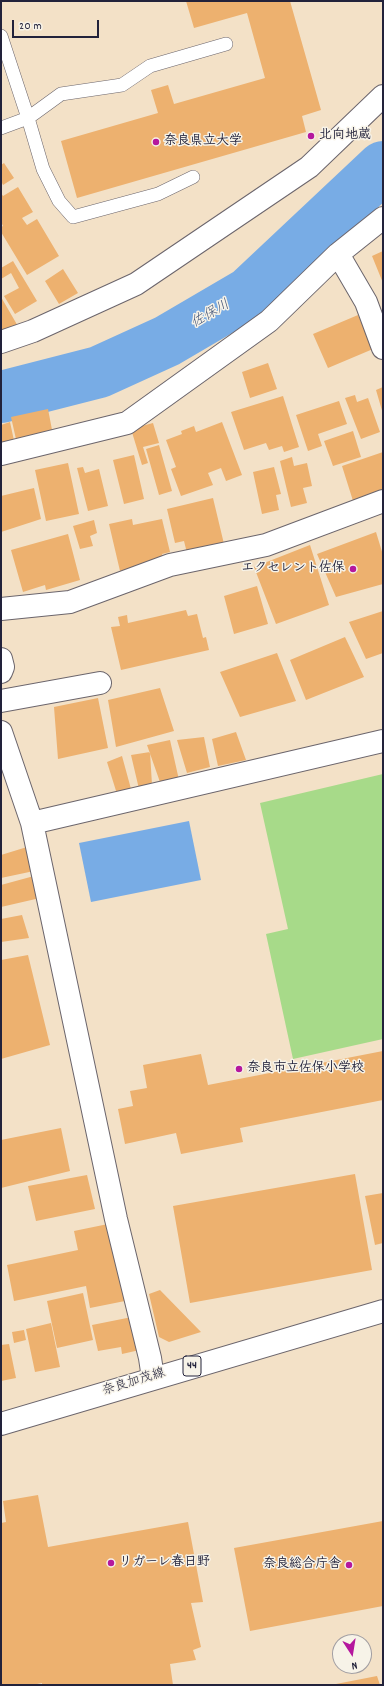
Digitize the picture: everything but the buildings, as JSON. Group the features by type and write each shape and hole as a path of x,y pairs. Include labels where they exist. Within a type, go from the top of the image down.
{"street":[{"path":"1,342 33,331 136,284 309,167 383,96"},
{"path":"1,454 127,423 269,320 338,254 383,218"},
{"path":"338,254 366,302 383,348"},
{"path":"1,609 70,602 170,566 266,545 383,501"},
{"path":"1,659 3,667 1,672"},
{"path":"1,701 100,683"},
{"path":"1,732 32,823 116,1219 150,1358 152,1378"},
{"path":"32,823 383,741"},
{"name":"奈良加茂線","path":"1,1424 152,1378 383,1311"}],"lane":[{"path":"1,36 28,118 42,169 59,200 73,217 158,194 193,177"},
{"path":"1,128 28,118 61,94 122,85 150,66 226,44"}],"green space":[{"path":"383,774 383,1039 293,1059 266,934 288,929 260,803"}],"water":[{"path":"189,821 201,880 91,902 79,843"}],"waterway":[{"name":"佐保川","path":"1,397 99,372 167,341 249,293 383,167"}],"place":[{"name":"北向地蔵","path":"311,136"},
{"name":"奈良県立大学","path":"156,142"},
{"name":"エクセレント佐保","path":"353,569"},
{"name":"奈良市立佐保小学校","path":"239,1069"},
{"name":"リガーレ春日野","path":"111,1563"},
{"name":"奈良総合庁舎","path":"349,1565"}]}
